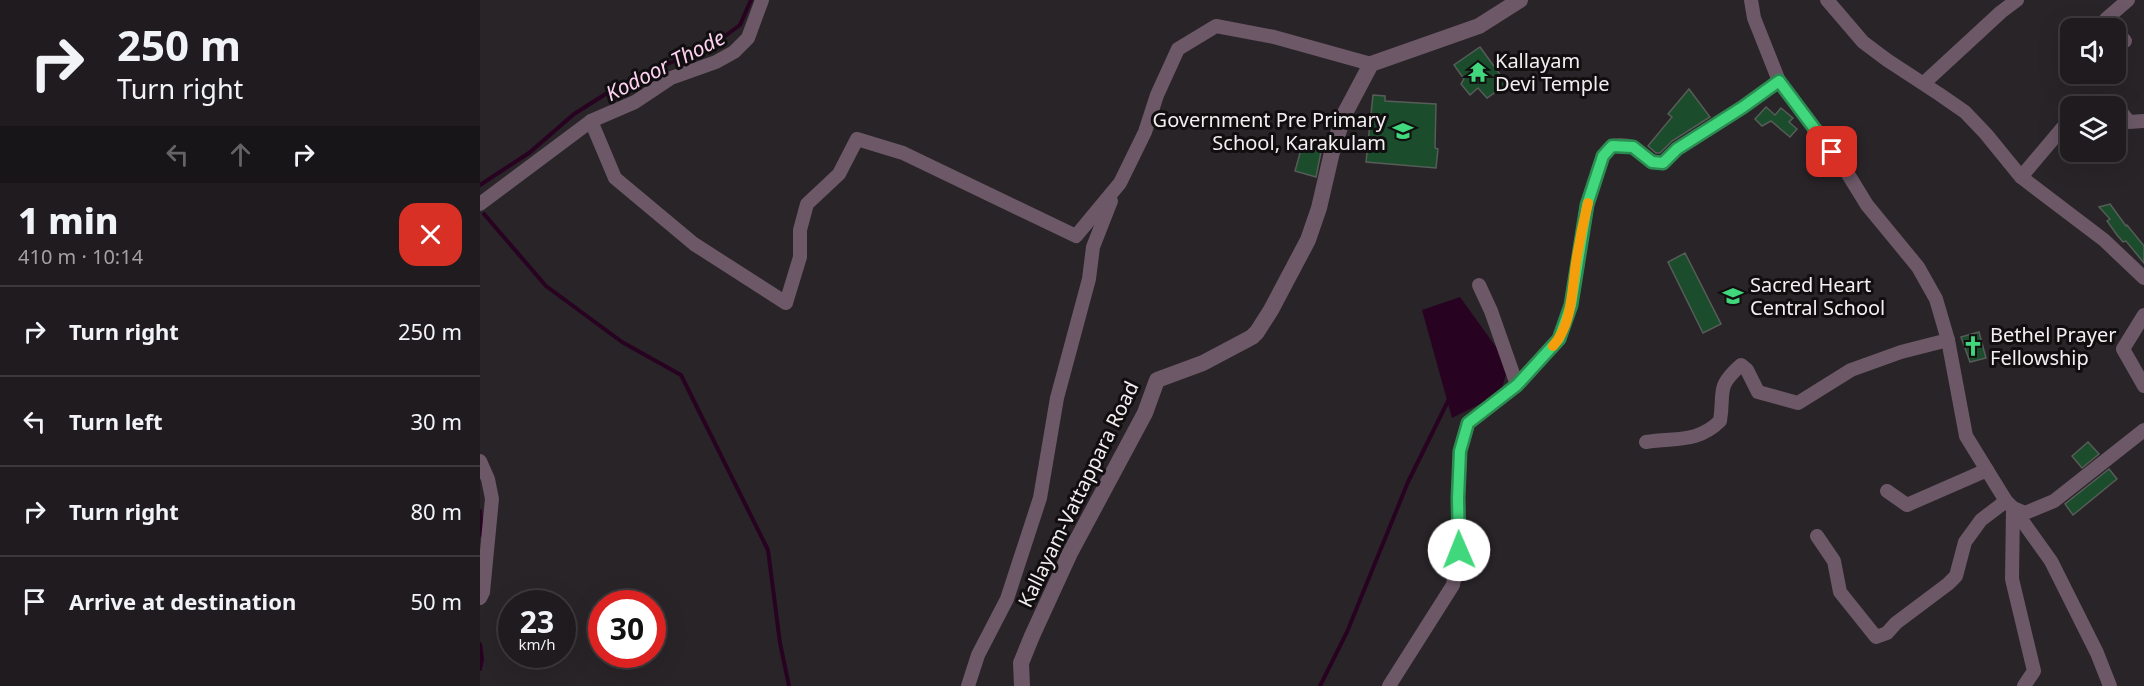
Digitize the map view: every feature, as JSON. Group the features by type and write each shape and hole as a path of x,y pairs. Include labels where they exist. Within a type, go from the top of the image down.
{"street":[{"path":"480,204 591,121 634,102 671,78 716,62 734,52 748,38 762,0"},
{"path":"968,686 978,655 1007,599 1040,498 1057,398 1089,279 1093,247 1101,223 1145,132 1157,95 1178,50 1216,26 1274,37 1371,64 1479,26 1520,0"},
{"path":"1751,0 1754,18 1779,81 1844,166 1868,205 1918,267 1936,299 1948,340 1966,436 2009,504 2051,561 2097,653 2110,686"},
{"path":"1827,0 1863,42 1965,112 2021,177 2104,240 2144,278"},
{"path":"1924,83 2017,0"},
{"path":"2107,18 2128,0"},
{"name":"Kallayam-Vattappara Road","path":"1022,686 1020,669 1032,636 1070,553 1145,413 1157,380 1203,363 1252,336 1271,310 1308,240 1344,115 1371,64"},
{"path":"1389,686 1453,585 1459,550 1460,451 1468,423 1517,385 1559,339 1571,305 1587,205 1603,156 1612,146 1621,145 1633,147 1652,162 1663,163 1677,149 1779,81"},
{"path":"2126,118 2129,122 2144,121"},
{"path":"591,121 615,178 694,244 786,303 800,257 800,230 807,204 839,174 857,139 903,153 1076,236 1120,183"},
{"path":"2021,177 2060,131"},
{"path":"1479,285 1491,311 1517,385"},
{"path":"2144,315 2123,349 2144,386"},
{"path":"1646,442 1686,440 1711,430 1720,421 1722,387 1728,376 1741,366 1747,370 1758,392 1798,403 1851,370 1901,352 1948,340"},
{"path":"2009,504 2025,513 2054,501 2144,430"},
{"path":"480,461 488,479 492,499 483,592 480,598"},
{"path":"1887,491 1907,505 1987,470"},
{"path":"1817,536 1834,561 1840,592 1876,637 1887,633 1896,623 1956,576 1965,542 1981,520 2009,504"},
{"path":"2009,504 2012,579 2034,671 2024,686"}],"shaded area":[{"path":"1460,297 1509,365 1500,394 1452,418 1422,310"}],"building":[{"name":"Kallayam Devi Temple","path":"1480,47 1507,84 1487,98 1478,88 1470,95 1461,84 1464,79 1454,65"},
{"path":"1689,89 1710,117 1672,141 1660,153 1656,153 1648,146 1672,117 1668,114"},
{"name":"Government Pre Primary School, Karakulam","path":"1373,95 1385,96 1385,101 1436,104 1435,148 1438,149 1436,168 1366,162"},
{"path":"1766,107 1775,115 1781,108 1793,118 1789,122 1797,129 1790,137 1771,121 1762,126 1755,119"},
{"path":"1302,146 1321,152 1316,177 1295,171"},
{"path":"2110,204 2144,246 2144,263 2126,241 2123,242 2117,235 2107,221 2110,219 2099,207"},
{"path":"1685,253 1721,324 1703,333 1668,262"},
{"name":"Bethel Prayer Fellowship","path":"1979,332 1986,358 1970,362 1961,337"},
{"path":"2088,442 2099,454 2082,468 2072,456"},
{"path":"2109,469 2117,479 2073,515 2065,504"}],"waterway":[{"name":"Kodoor Thode","path":"480,185 529,153 574,114 612,90 633,82 657,68 707,48 721,39 740,25 751,0"},
{"path":"484,214 546,286 622,342 681,375 768,550 780,643 789,686"},
{"path":"1320,686 1347,632 1408,482 1449,399"},
{"name":"Kodoor Thode","path":"480,511 482,535"},
{"path":"480,644 482,659 480,669"}],"slow traffic":[{"path":"1553,346 1559,339 1571,305 1581,232 1588,203"}],"place":[{"name":"Kallayam Devi Temple","path":"1478,72"},
{"name":"Government Pre Primary School, Karakulam","path":"1403,131"},
{"name":"Sacred Heart Central School","path":"1733,296"},
{"name":"Bethel Prayer Fellowship","path":"1973,346"}],"route":[{"path":"1459,550 1460,451 1468,423 1517,385 1559,339 1571,305 1587,205 1603,156 1612,146 1633,147 1652,162 1663,163 1677,149 1779,81 1832,152"}]}
